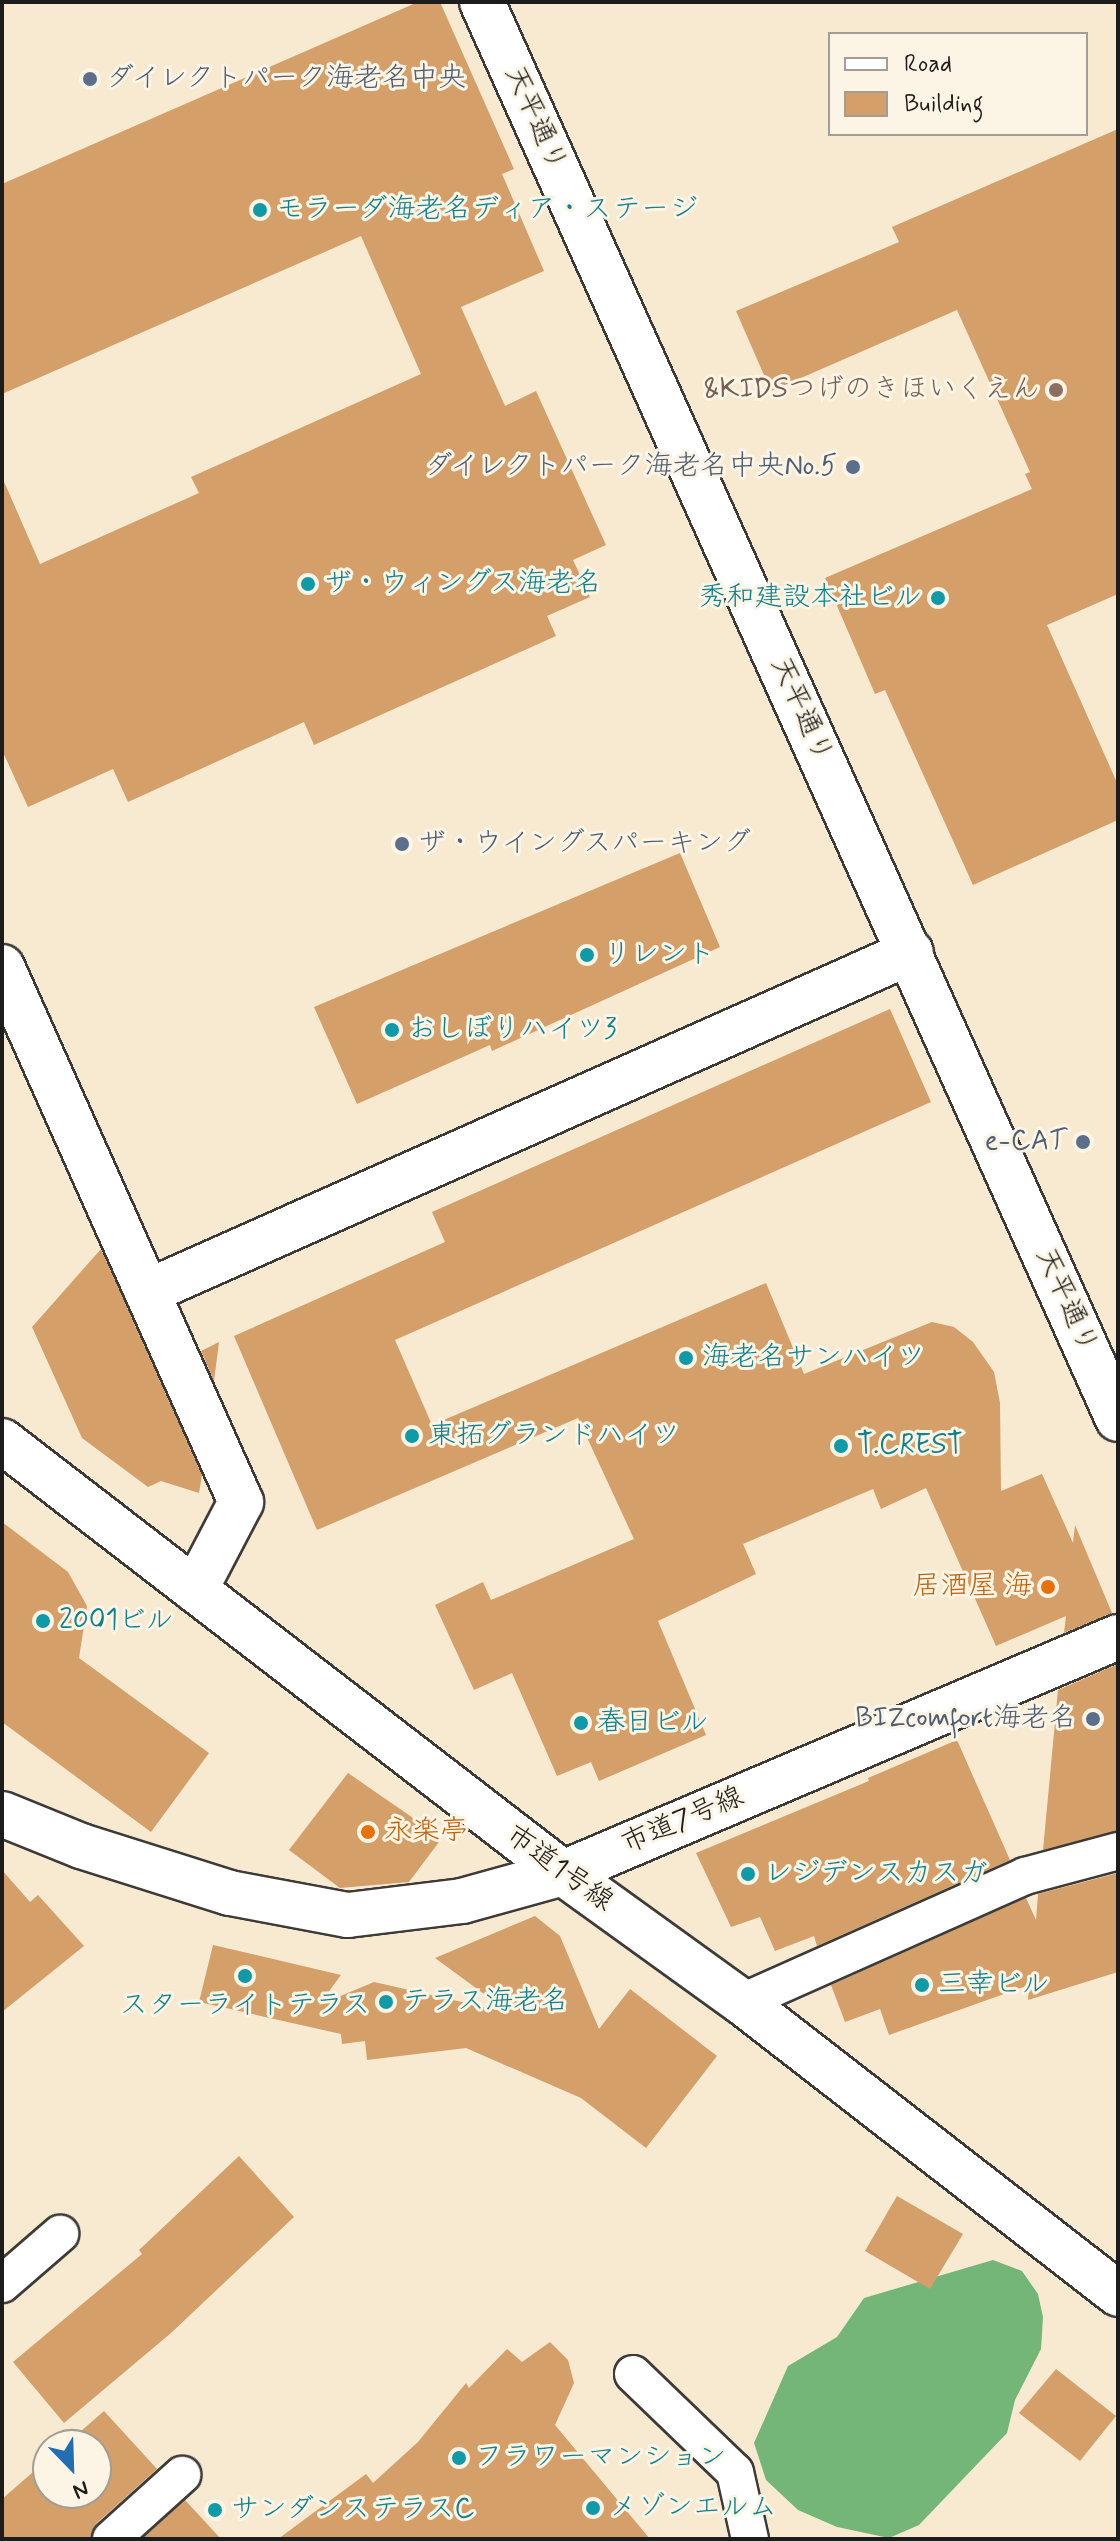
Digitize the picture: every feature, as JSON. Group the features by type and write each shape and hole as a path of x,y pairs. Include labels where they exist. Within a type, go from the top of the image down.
{"street":[{"name":"天平通り","path":"482,2 1118,1419"},
{"path":"147,1292 911,952"},
{"path":"2,967 241,1502 195,1590"},
{"name":"市道1号線","path":"2,1441 563,1873 742,2002 1118,2294"},
{"name":"市道7号線","path":"2,1814 81,1846 230,1893 348,1915 462,1901 563,1873 1118,1637"}],"lane":[{"path":"742,2002 1025,1876 1118,1851"},
{"path":"2,2284 60,2234"},
{"path":"633,2374 735,2472 750,2539"},
{"path":"111,2539 182,2475"}],"green space":[{"path":"993,2260 1022,2271 1038,2294 1043,2317 1041,2349 1015,2400 1007,2433 919,2525 889,2538 837,2527 798,2510 766,2480 754,2443 788,2366 837,2337 864,2298"}],"building":[{"path":"418,2 440,2 514,169 502,174 544,271 461,307 505,406 536,391 606,545 573,560 590,597 547,616 556,636 314,745 304,722 128,802 113,769 28,807 2,750 2,477 40,564 199,493 191,477 421,374 361,236 2,394 2,184"},
{"path":"1118,129 1118,594 1047,625 1118,785 1118,820 973,885 885,690 875,694 825,578 1032,489 1025,474 1030,472 957,310 771,391 736,311 899,242 892,227"},
{"name":"リレント","path":"680,853 720,947 492,1051 490,1045 357,1104 314,1007"},
{"path":"890,1009 931,1102 395,1340 432,1425 766,1283 804,1374 932,1322 954,1327 973,1342 994,1372 1000,1403 1001,1491 1042,1474 1073,1543 1075,1525 1112,1613 1064,1633 1066,1616 996,1646 926,1488 881,1509 873,1489 743,1544 756,1574 658,1621 706,1735 599,1781 591,1762 557,1776 512,1673 474,1690 435,1605 483,1582 491,1600 634,1539 578,1418 317,1530 234,1336 445,1242 432,1212"},
{"path":"101,1249 202,1475 199,1493 161,1481 148,1487 82,1438 32,1327"},
{"path":"219,1342 214,1381 201,1351"},
{"path":"2,1522 68,1572 87,1606 79,1658 209,1753 151,1832 2,1722"},
{"path":"1118,1664 1118,1831 1043,1850 1058,1690"},
{"path":"957,1740 1010,1860 817,1946 814,1936 775,1951 760,1917 731,1927 696,1853 869,1781 868,1778"},
{"path":"348,1773 442,1838 409,1882 340,1888 289,1850"},
{"path":"2,1870 30,1902 38,1895 84,1946 2,2012"},
{"path":"1118,1873 1118,1972 1028,2000 1029,1985 889,2035 880,2009 845,2022 831,1985 1026,1898 1036,1920 1038,1894"},
{"path":"535,1916 560,1936 599,2029 630,1989 717,2056 646,2148 581,2098 466,2048 367,2060 365,2041 342,2044 341,2034 199,2002 213,1945 341,1975 319,2005 374,1982 510,2013 435,1958"},
{"path":"239,2156 294,2217 171,2333 64,2423 13,2362 142,2254 139,2250"},
{"path":"897,2196 963,2234 930,2289 865,2251"},
{"name":"フラワーマンション","path":"550,2342 568,2360 574,2383 555,2425 650,2539 278,2539 366,2474 373,2483 418,2442 466,2383 469,2388 507,2349 522,2362"},
{"path":"1056,2369 1116,2416 1080,2461 1019,2413"},
{"path":"104,2411 157,2469 97,2523 91,2539 2,2539 2,2499 32,2473 32,2509 112,2509 112,2429 83,2429"},
{"path":"185,2500 221,2539 142,2539"}],"place":[{"name":"ダイレクトパーク海老名中央","path":"90,79"},
{"name":"モラーダ海老名ディア・ステージ","path":"260,210"},
{"name":"&KIDSつげのきほいくえん","path":"1056,390"},
{"name":"ダイレクトパーク海老名中央No.5","path":"853,467"},
{"name":"ザ・ウィングス海老名","path":"308,584"},
{"name":"秀和建設本社ビル","path":"938,598"},
{"name":"ザ・ウイングスパーキング","path":"402,844"},
{"name":"リレント","path":"587,955"},
{"name":"おしぼりハイツ3","path":"392,1030"},
{"name":"e-CAT","path":"1083,1142"},
{"name":"海老名サンハイツ","path":"686,1358"},
{"name":"東拓グランドハイツ","path":"412,1436"},
{"name":"T.CREST","path":"841,1446"},
{"name":"居酒屋 海","path":"1048,1587"},
{"name":"2001ビル","path":"43,1621"},
{"name":"BIZcomfort海老名","path":"1093,1719"},
{"name":"春日ビル","path":"581,1723"},
{"name":"永楽亭","path":"368,1832"},
{"name":"レジデンスカスガ","path":"748,1874"},
{"name":"スターライトテラス","path":"245,1976"},
{"name":"三幸ビル","path":"922,1985"},
{"name":"テラス海老名","path":"386,2002"},
{"name":"フラワーマンション","path":"459,2458"},
{"name":"メゾンエルム","path":"593,2508"},
{"name":"サンダンステラスC","path":"215,2510"}]}
